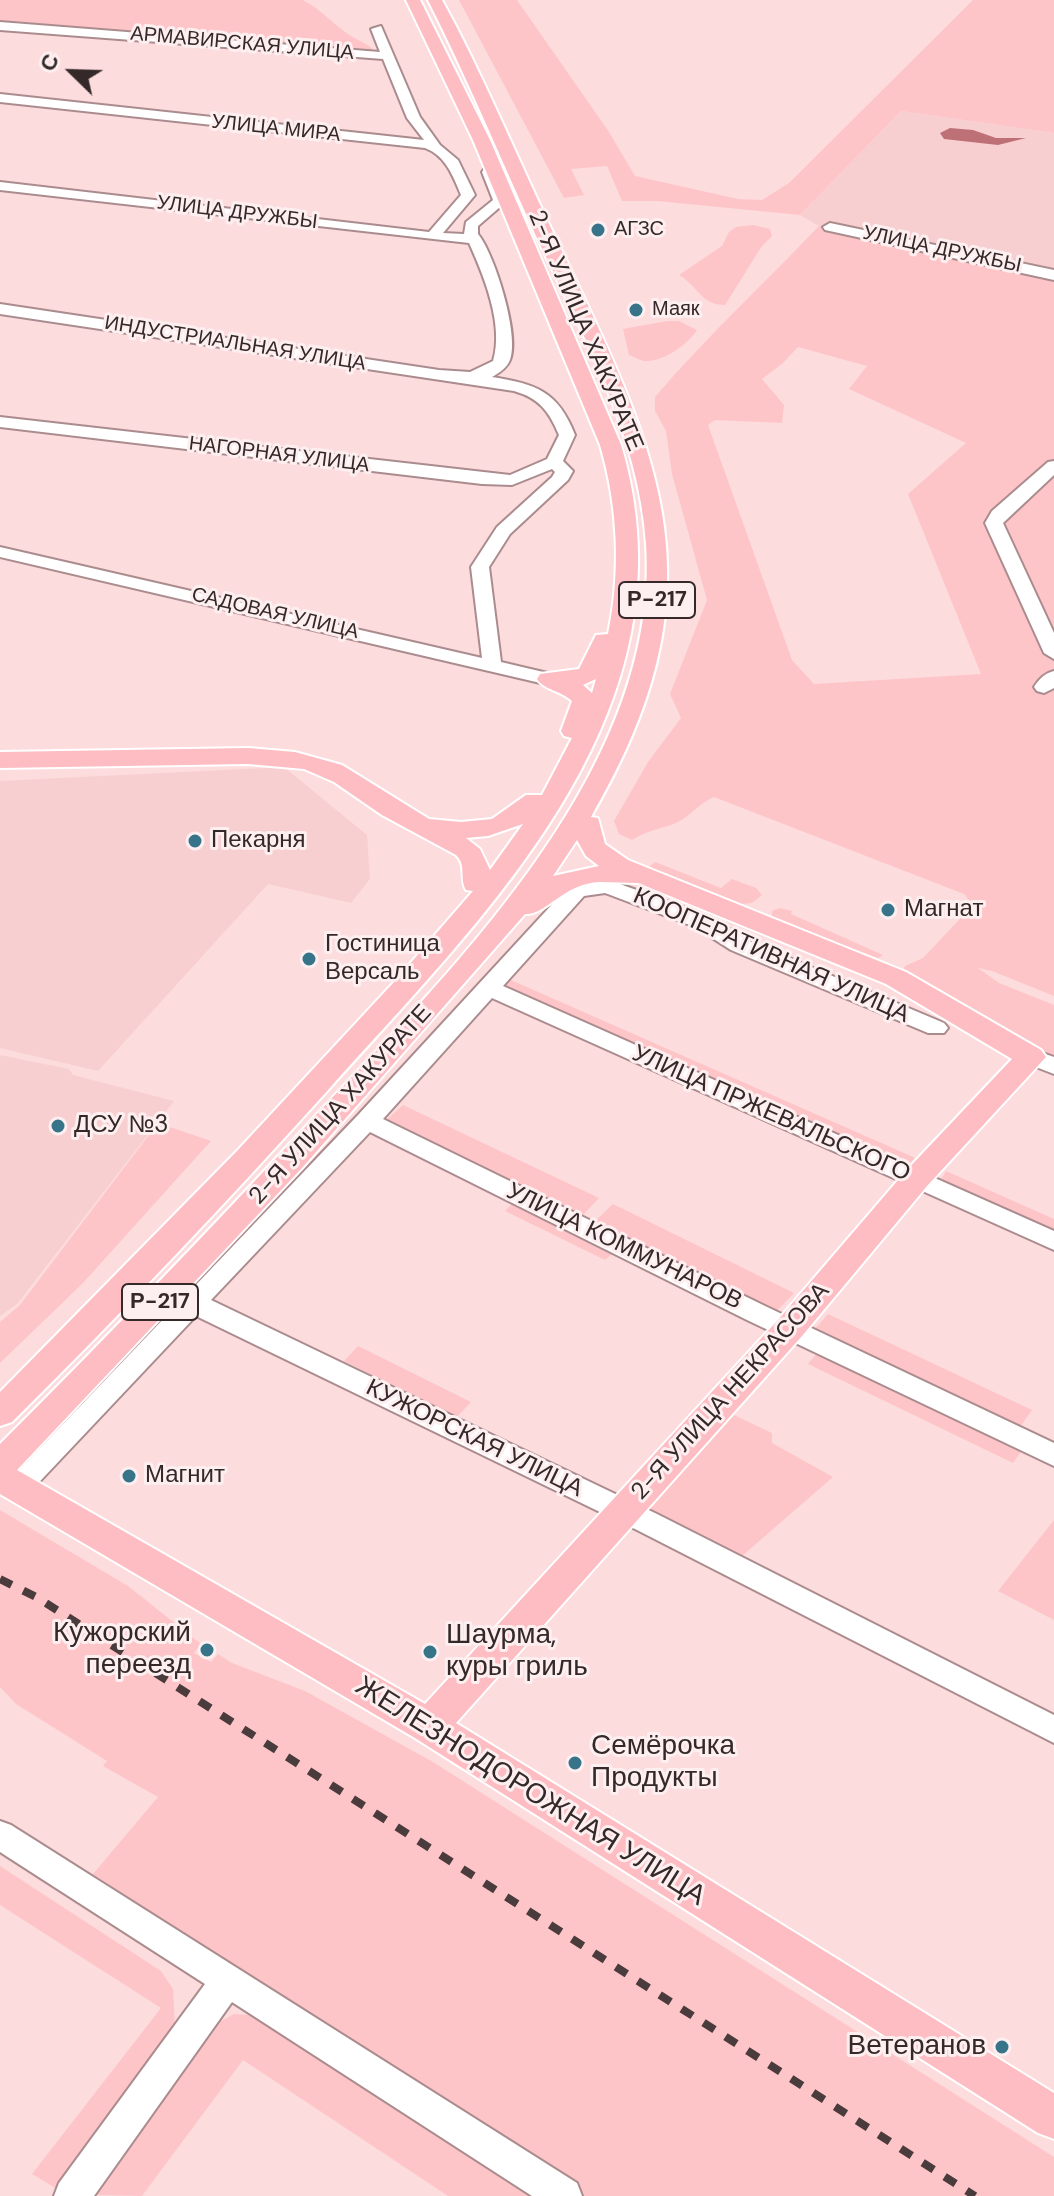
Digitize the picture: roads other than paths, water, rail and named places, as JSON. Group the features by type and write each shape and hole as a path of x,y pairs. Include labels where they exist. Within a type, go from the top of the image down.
{"main road":[{"name":"Р-217","path":"413,0 462,75"},
{"name":"Р-217","path":"435,0 462,75"},
{"name":"2-Я УЛИЦА ХАКУРАТЕ","path":"0,1413 138,1276 288,1116 387,1008 491,887 600,704 621,631 627,590 627,546 621,486 577,364 462,99 462,75"},
{"name":"2-Я УЛИЦА ХАКУРАТЕ","path":"6,1477 454,978 614,786 654,688 663,647 657,543 651,499 638,454 609,377 462,75"},
{"path":"421,968 446,921 543,799 584,706 597,667 613,595 616,513 613,462"},
{"path":"549,679 574,679 597,667"},
{"path":"549,679 580,693 584,706"},
{"path":"0,760 280,758 321,766 463,848 477,866 476,884"},
{"path":"408,819 460,830 492,828 515,821 543,799"},
{"path":"591,813 588,837 593,848 609,861 644,879"},
{"path":"535,901 591,813"},
{"path":"454,978 555,883 585,874 614,874 644,879"},
{"name":"КООПЕРАТИВНАЯ УЛИЦА","path":"644,879 896,978 1042,1062"},
{"name":"2-Я УЛИЦА НЕКРАСОВА","path":"429,1726 790,1328 916,1179 1042,1062"},
{"name":"ЖЕЛЕЗНОДОРОЖНАЯ УЛИЦА","path":"6,1477 429,1726 1054,2118"}],"street":[{"name":"АРМАВИРСКАЯ УЛИЦА","path":"0,26 389,56"},
{"path":"377,29 414,118 434,144 453,161 468,195 433,237"},
{"name":"УЛИЦА МИРА","path":"0,98 381,141 434,144"},
{"path":"462,99 500,201 478,216 471,225 494,294 502,328 504,357 498,366 487,373 470,377"},
{"name":"УЛИЦА ДРУЖБЫ","path":"0,186 433,237 473,236"},
{"path":"473,236 479,223 501,221 510,226 541,284"},
{"name":"УЛИЦА ДРУЖБЫ","path":"830,227 1054,275"},
{"name":"ИНДУСТРИАЛЬНАЯ УЛИЦА","path":"0,309 439,375 470,377 531,391 549,399 561,416 567,435 554,462"},
{"name":"НАГОРНАЯ УЛИЦА","path":"0,422 482,479 512,480 554,462"},
{"path":"492,664 480,567 486,552 496,540 559,480 564,471 554,462"},
{"path":"1054,466 998,515 994,523 1054,653"},
{"name":"САДОВАЯ УЛИЦА","path":"0,552 549,679"},
{"name":"2-Я УЛИЦА ХАКУРАТЕ","path":"6,1477 193,1303 367,1121 577,891 606,886"},
{"name":"КООПЕРАТИВНАЯ УЛИЦА","path":"606,886 703,922 739,945 936,1028"},
{"name":"УЛИЦА ПРЖЕВАЛЬСКОГО","path":"488,988 1054,1241"},
{"name":"УЛИЦА КОММУНАРОВ","path":"367,1121 1054,1455"},
{"name":"КУЖОРСКАЯ УЛИЦА","path":"193,1303 624,1512 922,1660 1054,1730"},
{"path":"0,1835 564,2196"},
{"path":"72,2196 227,1981"}],"railway":[{"path":"0,1579 38,1598 975,2196"}],"place":[{"name":"АГЗС","path":"598,230"},
{"name":"Маяк","path":"636,310"},
{"name":"Пекарня","path":"195,841"},
{"name":"Магнат","path":"888,910"},
{"name":"Гостиница Версаль","path":"309,959"},
{"name":"ДСУ №3","path":"58,1126"},
{"name":"Магнит","path":"129,1476"},
{"name":"Кужорский переезд","path":"207,1650"},
{"name":"Шаурма, куры гриль","path":"430,1652"},
{"name":"Семёрочка Продукты","path":"575,1763"},
{"name":"Ветеранов","path":"1002,2047"}]}
